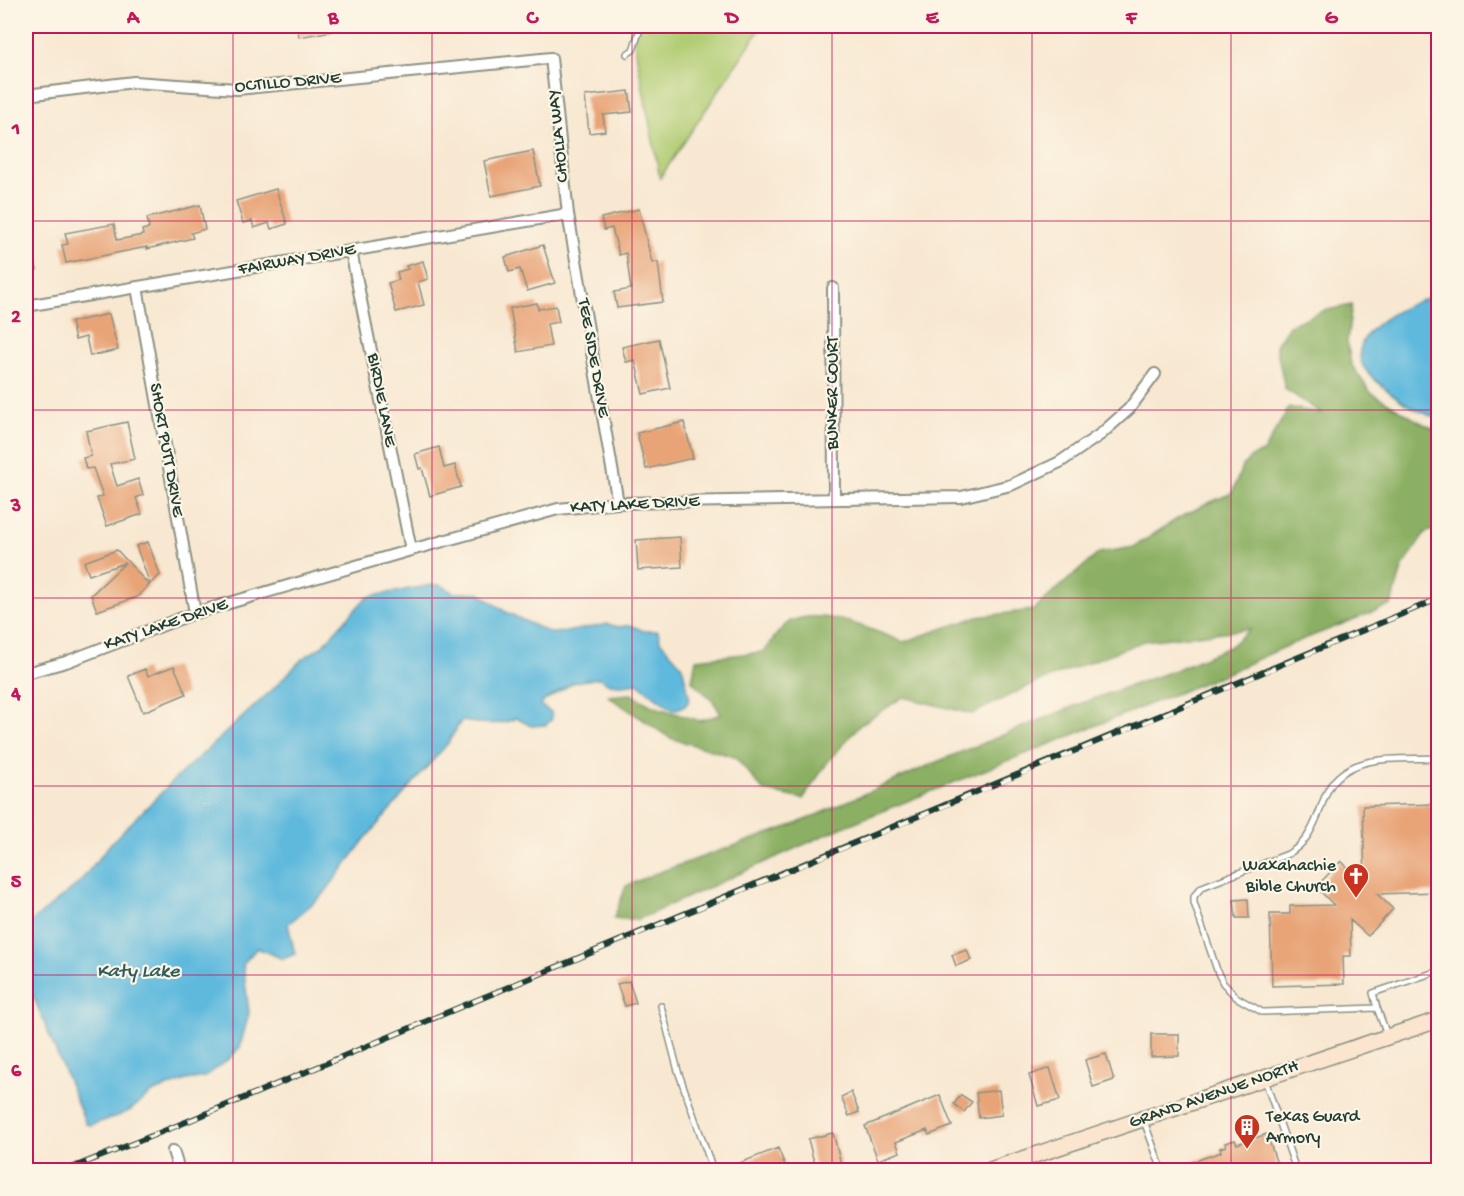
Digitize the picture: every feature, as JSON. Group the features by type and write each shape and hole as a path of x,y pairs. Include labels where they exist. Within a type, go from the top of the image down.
{"main road":[{"name":"GRAND AVENUE NORTH","path":"990,1170 1438,1020"}],"street":[{"name":"OCTILLO DRIVE","path":"26,95 134,82 237,89 551,58"},
{"name":"CHOLLA WAY","path":"551,58 568,214"},
{"name":"FAIRWAY DRIVE","path":"26,306 568,214"},
{"name":"TEE SIDE DRIVE","path":"568,214 618,503"},
{"name":"BIRDIE LANE","path":"351,250 411,550"},
{"name":"SHORT PUTT DRIVE","path":"136,287 195,613"},
{"name":"BUNKER COURT","path":"833,288 834,499"},
{"name":"KATY LAKE DRIVE","path":"26,673 66,662 195,613 558,510 618,503 961,497 1011,485 1060,462 1101,434 1129,409 1155,374"},
{"path":"173,1151 179,1170"}],"lane":[{"path":"627,54 633,50 641,26"},
{"path":"1377,1008 1270,1013 1262,1012 1236,997 1218,974 1194,903 1194,896 1202,887 1299,848 1306,840 1329,787 1344,771 1373,761 1438,758"},
{"path":"1388,1037 1373,993 1438,971"},
{"path":"661,1006 678,1071 713,1170"},
{"path":"1265,1078 1296,1170"},
{"path":"1143,1119 1162,1170"}],"green space":[{"path":"631,26 762,26 660,178"},
{"path":"1352,305 1347,341 1351,364 1370,392 1438,431 1438,529 1426,532 1403,566 1391,605 845,826 637,920 614,918 626,886 796,824 939,761 1229,647 1250,629 1144,641 1033,684 972,714 903,697 860,725 827,763 803,799 764,791 735,757 670,738 608,696 631,694 652,706 700,721 721,714 713,701 692,681 696,659 763,652 780,630 791,621 804,617 833,618 862,626 903,642 977,617 1033,610 1099,553 1134,547 1177,519 1232,493 1242,467 1251,457 1264,451 1289,407 1323,414 1285,389 1276,345 1289,325 1323,311"}],"water":[{"path":"1438,295 1438,419 1407,405 1378,383 1363,366 1360,353 1364,340 1384,319 1413,303"},
{"name":"Katy Lake","path":"441,585 454,593 479,593 506,612 550,633 608,624 619,627 630,625 644,631 658,631 660,641 682,666 690,699 685,706 673,710 637,683 613,685 600,678 574,682 544,701 541,706 551,712 552,719 546,725 531,726 516,718 496,723 461,721 448,743 365,839 323,895 288,924 295,954 283,959 257,948 243,964 249,1013 240,1047 231,1057 205,1077 186,1080 152,1093 129,1111 91,1125 86,1124 31,991 29,976 26,972 26,926 79,883 111,843 176,778 272,690 302,659 321,647 365,599"}],"building":[{"path":"297,26 332,26 333,31 299,37"},
{"path":"629,91 632,112 603,115 605,131 589,133 585,96"},
{"path":"533,151 540,186 491,196 484,161"},
{"path":"276,189 287,224 271,229 269,223 254,228 252,221 243,223 236,201"},
{"path":"200,205 205,229 191,233 193,238 147,249 147,247 66,263 62,245 68,244 65,233 114,224 117,240 143,235 142,230 149,228 147,218"},
{"path":"639,209 652,263 658,262 663,302 617,308 614,292 631,289 626,253 619,255 612,228 604,230 601,218"},
{"path":"30,235 37,270 26,273 26,236"},
{"path":"543,245 555,283 527,291 520,269 509,272 505,257"},
{"path":"423,261 428,279 418,282 424,305 396,312 388,283 399,280 397,272 408,269 406,266"},
{"path":"537,303 538,309 556,306 559,322 547,324 551,346 518,352 510,308"},
{"path":"109,314 118,350 90,356 86,337 75,340 71,322"},
{"path":"659,339 670,388 643,394 635,360 626,362 622,347"},
{"path":"127,422 135,459 110,464 117,486 138,479 143,495 136,498 142,514 107,526 97,498 103,496 93,468 86,469 83,458 91,456 86,431"},
{"path":"684,422 693,458 646,469 637,433"},
{"path":"439,447 444,468 455,465 461,487 430,496 422,468 419,469 415,454"},
{"path":"680,537 682,567 638,570 636,540"},
{"path":"148,542 160,575 150,584 136,546"},
{"path":"117,550 149,585 137,597 97,611 91,595 125,563 89,575 84,562"},
{"path":"174,666 186,694 143,712 128,676 145,669 148,676"},
{"name":"Waxahachie Bible Church","path":"1438,804 1438,892 1377,894 1393,909 1368,936 1350,920 1351,956 1343,956 1344,984 1272,986 1270,914 1290,914 1290,906 1334,905 1316,887 1341,861 1365,884 1363,806"},
{"path":"1248,899 1249,918 1236,918 1234,900"},
{"path":"967,950 971,960 956,966 952,955"},
{"path":"629,981 636,1003 625,1006 617,984"},
{"path":"1151,1034 1179,1034 1179,1056 1151,1057"},
{"path":"1106,1054 1114,1080 1093,1087 1085,1060"},
{"path":"1050,1068 1060,1100 1038,1106 1029,1075"},
{"path":"999,1090 1002,1115 979,1118 976,1093"},
{"path":"851,1092 859,1112 849,1116 841,1097"},
{"path":"940,1095 952,1126 929,1135 927,1130 896,1142 900,1152 878,1160 865,1126"},
{"path":"961,1095 972,1102 964,1112 954,1104"},
{"path":"833,1133 842,1168 816,1170 808,1139"},
{"name":"Texas Guard Armory","path":"1267,1134 1279,1170 1172,1170 1221,1152 1220,1148 1226,1146 1225,1143 1235,1140 1237,1144"},
{"path":"778,1148 787,1170 722,1170"}],"railway":[{"path":"66,1170 240,1100 1438,599"}],"place":[{"name":"Waxahachie Bible Church","path":"1356,899"},
{"name":"Texas Guard Armory","path":"1247,1150"}]}
